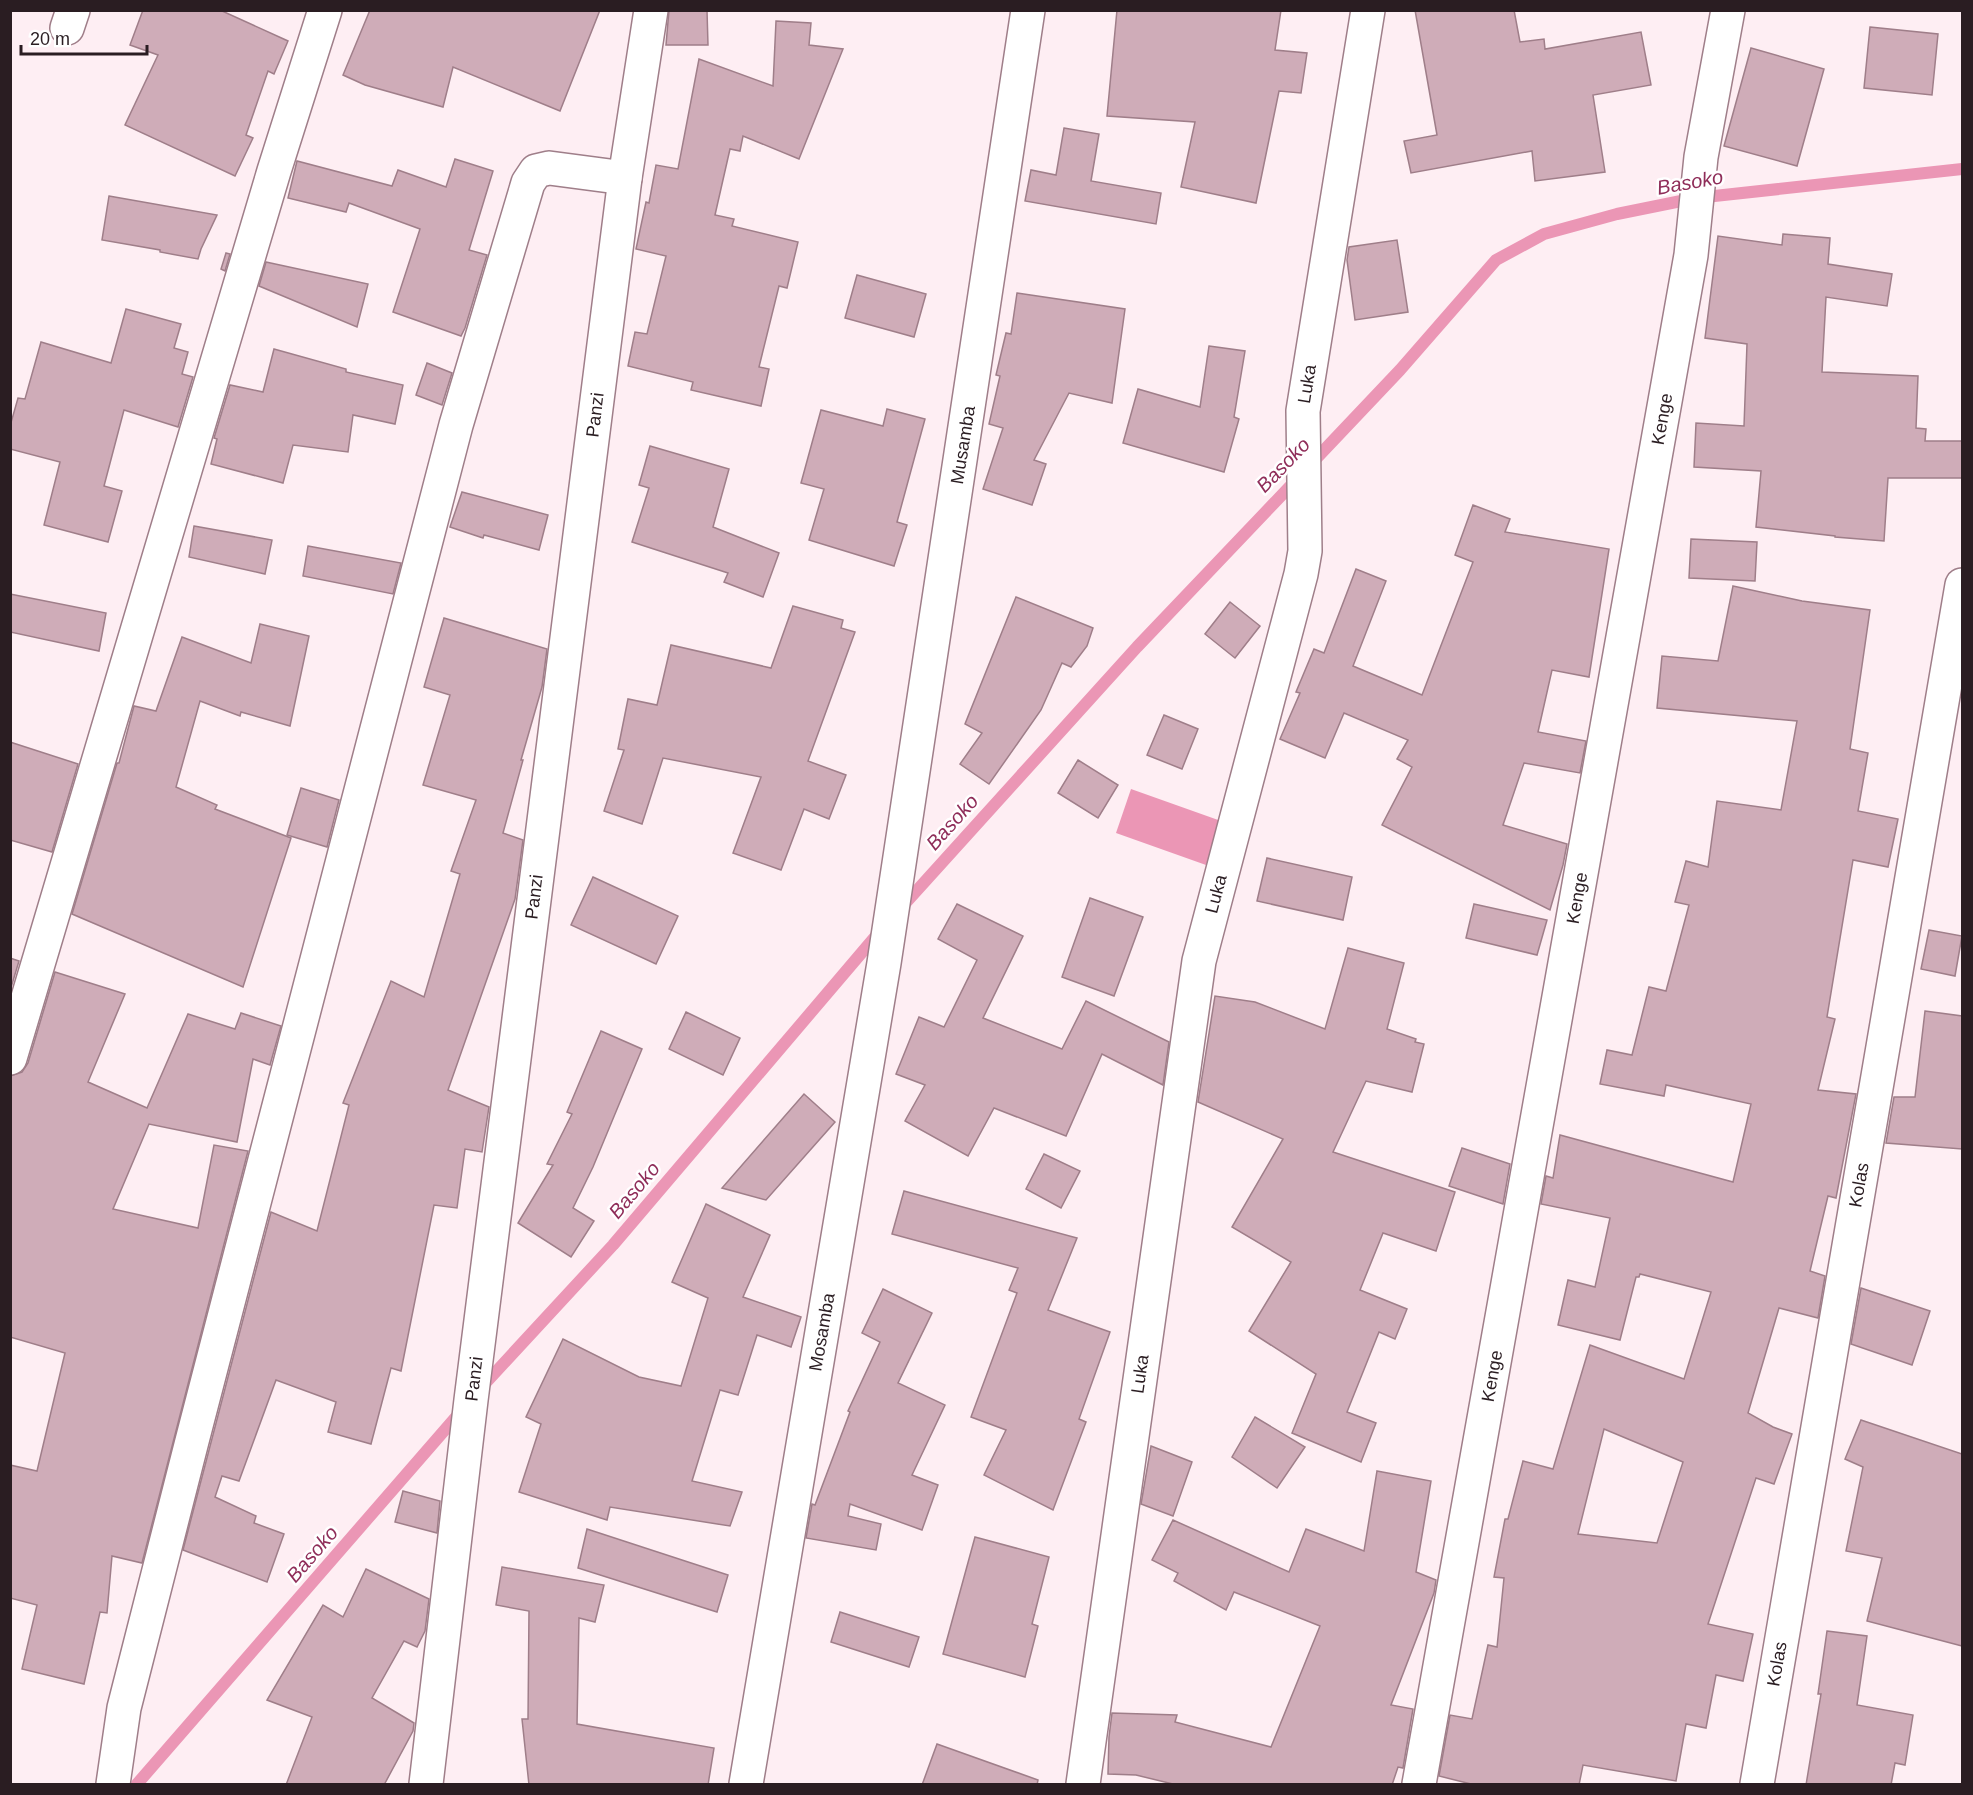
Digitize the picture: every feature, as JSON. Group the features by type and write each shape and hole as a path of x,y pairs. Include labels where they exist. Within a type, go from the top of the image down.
{"street":[{"path":"10,1059 274,171 325,10"},
{"name":"Panzi","path":"426,1785 471,1400 625,178 651,10"},
{"name":"Musamba","path":"897,879 1028,10"},
{"name":"Luka","path":"1083,1785 1199,961 1304,558 1303,411 1368,10"},
{"name":"Kenge","path":"1419,1785 1691,255 1701,157 1728,10"},
{"path":"113,1785 124,1708 192,1441 456,425 528,183 536,171 549,168 625,178"},
{"name":"Kolas","path":"1757,1785 1962,585"},
{"name":"Mosamba","path":"746,1785 897,879"}],"shaded area":[{"path":"1131,789 1221,821 1206,865 1116,833"}],"building":[{"path":"143,10 220,10 288,41 274,74 268,71 246,135 253,138 235,176 125,125 158,55 130,45"},
{"path":"370,10 600,10 560,111 453,67 443,107 365,85 343,75"},
{"path":"669,10 707,10 708,45 666,45"},
{"path":"1117,10 1281,10 1275,50 1307,53 1301,93 1279,91 1256,203 1181,187 1195,122 1107,116"},
{"path":"1415,10 1514,10 1520,42 1544,39 1545,49 1641,32 1651,85 1593,95 1605,172 1535,181 1532,151 1411,173 1404,141 1437,135"},
{"path":"776,21 811,23 809,45 843,49 799,159 743,136 740,151 730,149 715,215 734,219 732,226 798,242 787,288 779,286 759,367 769,369 761,406 691,390 693,382 628,366 635,332 647,334 666,256 636,249 646,202 649,203 656,165 678,169 699,59 773,86"},
{"path":"1870,27 1938,34 1932,95 1864,88"},
{"path":"1751,48 1824,69 1797,166 1724,146"},
{"path":"1064,128 1099,134 1091,181 1161,193 1156,224 1025,201 1031,170 1056,175"},
{"path":"455,159 493,171 469,250 487,255 461,336 393,312 420,229 349,203 346,212 288,198 297,161 392,186 398,170 446,187"},
{"path":"109,196 217,215 198,259 102,240"},
{"path":"1783,234 1830,238 1828,264 1892,274 1887,306 1826,297 1822,372 1918,376 1916,428 1926,429 1925,441 1962,441 1962,478 1888,478 1884,541 1756,527 1761,471 1694,467 1696,423 1744,426 1747,344 1705,338 1718,236 1782,245"},
{"path":"1397,240 1408,312 1355,320 1347,260 1349,247"},
{"path":"226,253 230,254 225,271 221,269"},
{"path":"266,262 368,284 357,327 259,286"},
{"path":"857,275 926,294 914,337 845,318"},
{"path":"1017,293 1125,309 1112,403 1069,393 1034,460 1046,464 1032,505 983,489 1003,428 989,424 1000,376 996,375 1006,333 1011,334"},
{"path":"126,309 181,324 174,348 188,352 182,374 193,377 178,427 124,410 104,486 122,491 108,542 44,525 60,462 10,449 10,426 18,398 25,399 41,342 111,363"},
{"path":"1209,346 1245,351 1234,417 1239,419 1224,472 1123,443 1138,389 1200,407"},
{"path":"274,349 346,369 346,372 403,385 395,424 353,415 348,452 293,445 283,483 211,464 217,439 214,438 230,385 263,392"},
{"path":"427,363 452,373 442,405 416,395"},
{"path":"887,409 925,419 897,522 907,525 894,566 809,540 824,489 801,483 821,410 883,426"},
{"path":"650,446 729,469 713,527 779,553 763,597 724,582 728,573 632,542 649,488 639,485"},
{"path":"462,492 548,515 539,550 484,535 483,538 450,527"},
{"path":"1473,505 1510,519 1505,532 1609,549 1589,677 1552,670 1538,732 1586,741 1580,773 1524,763 1503,825 1567,844 1550,910 1382,825 1412,767 1397,759 1408,740 1344,713 1325,758 1280,739 1300,693 1296,692 1314,649 1324,653 1356,569 1386,581 1353,666 1422,695 1473,562 1455,555"},
{"path":"194,526 272,540 265,574 189,557"},
{"path":"1691,539 1757,542 1755,581 1689,578"},
{"path":"308,546 401,563 393,594 303,576"},
{"path":"1733,586 1802,601 1870,610 1850,749 1868,753 1858,811 1898,819 1888,867 1853,860 1827,1017 1835,1019 1818,1090 1856,1094 1836,1198 1828,1196 1810,1271 1825,1276 1818,1318 1779,1308 1748,1413 1773,1427 1792,1434 1774,1484 1756,1478 1708,1624 1753,1634 1743,1681 1716,1675 1706,1728 1686,1724 1676,1781 1583,1765 1579,1785 1475,1785 1439,1776 1450,1715 1472,1719 1488,1645 1497,1647 1504,1578 1494,1577 1505,1519 1508,1519 1523,1461 1553,1469 1590,1345 1684,1379 1711,1292 1640,1274 1636,1277 1620,1340 1558,1325 1568,1280 1595,1287 1610,1218 1541,1204 1546,1176 1553,1178 1560,1135 1733,1182 1751,1104 1666,1085 1664,1096 1600,1084 1607,1050 1632,1055 1649,987 1666,991 1689,905 1675,902 1686,861 1708,867 1717,801 1781,810 1797,721 1657,708 1662,656 1718,661","holes":["1604,1429 1683,1462 1657,1543 1578,1534"]},
{"path":"10,594 106,613 99,651 10,632"},
{"path":"1016,597 1093,628 1087,646 1071,667 1062,663 1041,710 989,784 960,764 982,733 965,724"},
{"path":"1230,602 1260,626 1235,658 1205,634"},
{"path":"793,606 843,620 841,628 855,632 808,761 846,775 829,819 804,809 781,870 733,853 761,777 663,758 642,824 604,811 624,750 618,749 628,699 657,705 671,645 771,668"},
{"path":"444,618 547,649 542,687 503,833 523,840 515,899 448,1090 489,1107 482,1152 465,1149 457,1208 434,1205 401,1371 391,1368 371,1444 328,1432 336,1402 276,1380 239,1481 222,1476 215,1497 256,1516 254,1523 284,1534 267,1582 183,1550 271,1212 317,1231 349,1105 343,1103 391,981 424,997 460,874 451,871 476,800 423,785 450,695 424,687"},
{"path":"260,624 309,636 290,726 241,712 240,716 200,701 176,787 217,805 215,809 291,838 243,987 72,914 117,763 119,763 134,706 156,711 182,637 251,663"},
{"path":"1164,715 1198,729 1182,769 1147,755"},
{"path":"10,742 78,764 52,852 10,840"},
{"path":"1078,760 1118,785 1098,818 1058,793"},
{"path":"301,788 339,800 327,847 287,835"},
{"path":"1267,858 1352,877 1343,920 1257,901"},
{"path":"593,877 678,916 656,964 571,925"},
{"path":"1090,898 1143,917 1114,996 1062,977"},
{"path":"957,904 1023,936 983,1018 1062,1049 1086,1001 1169,1042 1163,1085 1102,1054 1066,1136 994,1108 968,1156 905,1121 925,1085 896,1074 919,1017 944,1027 977,960 938,939"},
{"path":"1474,904 1547,920 1537,955 1466,938"},
{"path":"1929,930 1962,936 1955,976 1921,969"},
{"path":"1348,948 1404,963 1387,1029 1424,1044 1412,1092 1366,1081 1333,1152 1455,1192 1436,1251 1383,1233 1360,1290 1407,1309 1395,1339 1379,1332 1347,1412 1376,1423 1361,1462 1292,1433 1316,1374 1249,1331 1291,1262 1232,1227 1283,1139 1198,1102 1215,996 1255,1002 1325,1029"},
{"path":"10,958 19,961 10,991"},
{"path":"55,972 125,994 88,1082 147,1108 188,1014 235,1029 241,1013 281,1026 270,1065 253,1059 237,1142 149,1124 113,1209 198,1228 214,1145 248,1151 142,1563 112,1556 107,1613 100,1612 84,1684 22,1669 37,1605 10,1598 10,1465 37,1471 65,1353 10,1337 10,1076 22,1072 28,1063"},
{"path":"1925,1011 1962,1016 1962,1149 1886,1143 1894,1097 1915,1097"},
{"path":"686,1012 740,1038 723,1075 669,1049"},
{"path":"601,1031 642,1049 593,1167 573,1208 594,1221 571,1257 518,1223 553,1165 547,1164 572,1114 567,1112"},
{"path":"804,1094 835,1122 766,1200 722,1188"},
{"path":"1462,1148 1510,1164 1503,1204 1449,1186"},
{"path":"1044,1154 1080,1171 1061,1208 1026,1189"},
{"path":"904,1191 1077,1238 1048,1310 1110,1332 1079,1419 1086,1422 1053,1510 984,1475 1006,1430 971,1417 1017,1293 1009,1290 1018,1268 892,1234"},
{"path":"706,1204 770,1235 743,1297 801,1317 791,1347 757,1335 738,1395 720,1390 692,1481 742,1492 730,1526 610,1507 607,1520 519,1492 541,1424 526,1417 563,1339 639,1377 681,1386 708,1298 672,1282"},
{"path":"1861,1288 1930,1311 1912,1365 1851,1344"},
{"path":"883,1289 932,1313 898,1383 945,1405 912,1475 938,1485 922,1530 850,1504 848,1516 881,1524 876,1550 806,1538 812,1504 815,1505 850,1412 848,1411 880,1342 862,1333"},
{"path":"1255,1417 1305,1447 1277,1488 1232,1457"},
{"path":"1861,1420 1962,1454 1962,1646 1867,1621 1882,1558 1846,1551 1863,1467 1845,1459"},
{"path":"1151,1446 1192,1462 1173,1516 1141,1504"},
{"path":"1377,1471 1431,1481 1416,1572 1436,1580 1434,1593 1391,1705 1413,1709 1403,1768 1398,1767 1392,1785 1177,1785 1136,1775 1108,1774 1112,1713 1177,1715 1175,1722 1271,1747 1320,1626 1234,1592 1226,1610 1174,1581 1178,1573 1152,1560 1173,1520 1289,1572 1306,1529 1364,1551"},
{"path":"403,1491 440,1501 437,1533 395,1522"},
{"path":"587,1529 728,1575 717,1612 578,1568"},
{"path":"975,1537 1049,1557 1032,1624 1038,1626 1025,1677 943,1654"},
{"path":"502,1567 604,1585 595,1622 579,1618 577,1724 714,1748 708,1785 529,1785 522,1719 528,1719 529,1611 496,1605"},
{"path":"366,1569 429,1599 425,1631 417,1647 404,1641 372,1698 414,1723 413,1731 384,1785 286,1785 312,1717 267,1700 323,1605 343,1617"},
{"path":"840,1612 919,1637 909,1667 831,1642"},
{"path":"1827,1631 1867,1636 1857,1705 1913,1715 1905,1765 1895,1763 1891,1785 1806,1785 1821,1694 1818,1694"},
{"path":"937,1744 1038,1780 1037,1785 922,1785"}],"waterway":[{"name":"Basoko","path":"1310,465 1400,370 1496,260 1544,234 1617,214 1696,198 1962,169"},
{"name":"Basoko","path":"901,908 1137,647 1298,478"},
{"name":"Basoko","path":"480,1389 613,1245 881,930"},
{"name":"Basoko","path":"137,1784 463,1409"}]}
